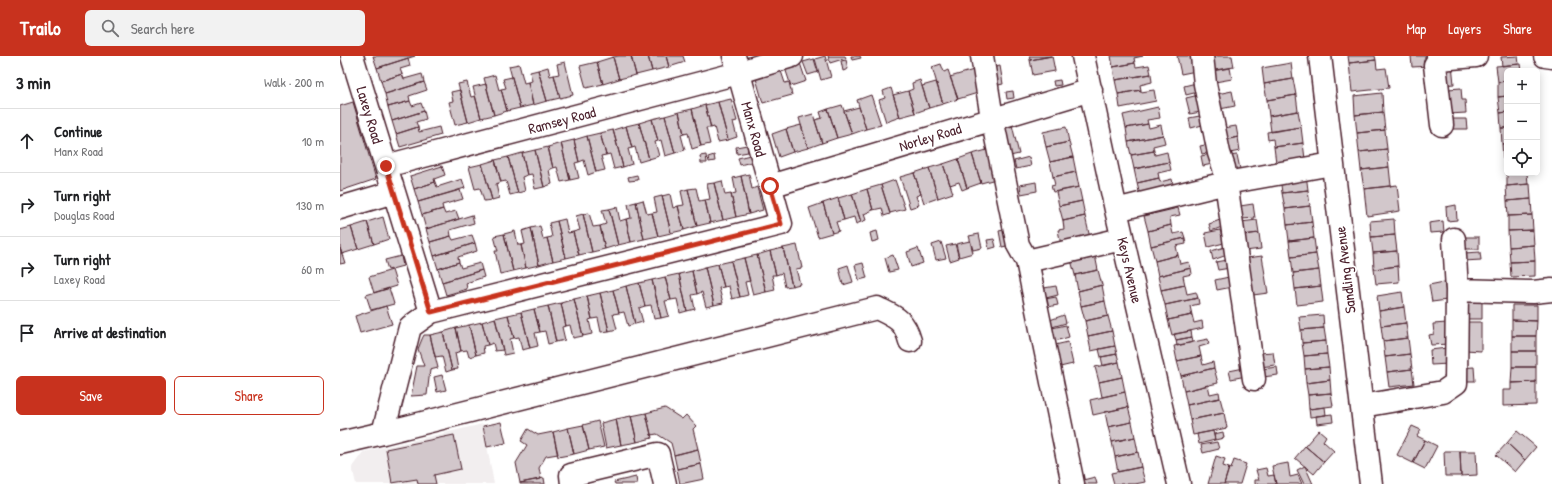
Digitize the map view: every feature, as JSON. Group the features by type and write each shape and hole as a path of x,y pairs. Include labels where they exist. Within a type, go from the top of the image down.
{"street":[{"name":"Laxey Road","path":"352,56 431,312"},
{"name":"Ramsey Road","path":"386,166 736,64 792,56"},
{"path":"982,56 992,118 1018,245 1027,261 1073,484"},
{"name":"Keys Avenue","path":"1083,56 1122,239 1179,484"},
{"path":"1202,56 1205,84 1219,153 1224,168 1254,380"},
{"name":"Sandling Avenue","path":"1320,56 1371,484"},
{"path":"1442,125 1435,65 1439,58 1476,56"},
{"path":"1545,56 1552,57"},
{"name":"Manx Road","path":"431,312 781,224 736,64"},
{"name":"Norley Road","path":"770,186 992,118 1091,90"},
{"path":"1116,210 1226,183 1332,164"},
{"path":"340,208 394,192"},
{"path":"1027,261 1122,239"},
{"path":"1362,406 1443,392 1456,383 1457,290 1454,239"},
{"path":"1457,290 1533,292 1552,290"},
{"path":"340,443 876,308 898,318 908,334 910,341"},
{"path":"383,433 410,327 431,312"},
{"path":"572,484 571,475 658,454 665,484"}],"shaded area":[{"path":"483,424 494,484 356,484 352,467 363,452"}],"building":[{"path":"373,56 415,56 377,68"},
{"path":"631,56 636,75 619,79 613,57"},
{"path":"631,56 648,56 652,71 636,75"},
{"path":"648,56 666,56 669,67 652,71"},
{"path":"666,56 683,56 685,62 669,67"},
{"path":"825,56 831,77 821,80 815,59"},
{"path":"828,56 845,56 846,58 830,63"},
{"path":"851,56 860,56 861,58 852,60"},
{"path":"1029,56 1051,56 1030,60"},
{"path":"1052,56 1055,71 1033,75 1030,60"},
{"path":"1111,56 1143,56 1134,58 1135,63 1113,67"},
{"path":"1177,56 1193,56 1196,71 1181,74"},
{"path":"1213,56 1232,56 1234,67 1215,70"},
{"path":"1348,56 1375,56 1376,60 1349,63"},
{"path":"1411,56 1430,56 1430,66 1412,67"},
{"path":"1518,56 1519,64 1502,66 1501,57"},
{"path":"613,57 619,79 603,84 597,62"},
{"path":"408,58 410,66 400,69 402,74 381,81 377,68"},
{"path":"814,59 818,72 808,75 803,62"},
{"path":"846,60 848,69 843,71 841,61"},
{"path":"1376,60 1377,69 1386,68 1389,88 1352,92 1349,63"},
{"path":"565,62 573,95 560,98 554,75 559,74 557,64"},
{"path":"597,62 603,84 586,88 580,66"},
{"path":"800,63 806,81 791,86 785,68"},
{"path":"1135,63 1136,67 1149,65 1151,74 1115,80 1113,67"},
{"path":"1291,63 1293,79 1264,84 1262,68"},
{"path":"519,64 524,83 528,82 533,105 520,108 509,66"},
{"path":"941,64 944,72 948,70 958,99 943,104 932,67"},
{"path":"1452,64 1454,84 1442,85 1440,65"},
{"path":"1521,64 1522,68 1504,68 1504,81 1498,82 1496,66"},
{"path":"1000,66 1003,84 994,86 990,68"},
{"path":"548,67 550,76 554,75 560,98 547,101 538,70"},
{"path":"780,68 785,83 789,82 792,95 763,103 755,75"},
{"path":"1230,68 1232,79 1215,82 1212,71"},
{"path":"977,69 981,92 958,99 950,77"},
{"path":"538,70 547,101 533,105 528,82 532,81 530,72"},
{"path":"402,74 404,79 422,74 424,82 385,94 381,81"},
{"path":"1151,74 1152,82 1140,85 1141,90 1118,94 1115,80"},
{"path":"495,75 499,90 501,89 507,111 494,115 484,78"},
{"path":"512,77 520,108 507,111 501,89 506,88 503,79"},
{"path":"1293,79 1296,95 1267,100 1264,84"},
{"path":"920,80 929,108 915,113 908,91 913,89 912,83"},
{"path":"1060,80 1061,85 1054,86 1053,81"},
{"path":"1504,81 1504,96 1498,97 1498,82"},
{"path":"424,82 427,90 409,96 410,101 388,107 385,94"},
{"path":"467,82 471,97 475,96 481,118 468,122 458,84"},
{"path":"936,82 943,104 929,108 922,86"},
{"path":"1200,82 1202,91 1186,95 1184,86"},
{"path":"486,84 494,115 481,118 473,87"},
{"path":"891,88 900,117 886,122 879,100 885,98 883,91"},
{"path":"1461,88 1462,100 1465,100 1466,113 1449,114 1448,89"},
{"path":"460,90 468,122 455,125 449,102 453,101 451,92"},
{"path":"1141,90 1141,92 1154,90 1156,101 1120,108 1118,94"},
{"path":"908,91 915,113 900,117 893,95"},
{"path":"1013,91 1014,98 1007,99 1006,92"},
{"path":"1232,91 1235,106 1220,109 1217,94"},
{"path":"1382,93 1383,112 1355,115 1354,96"},
{"path":"1203,94 1206,111 1190,114 1186,98"},
{"path":"871,95 881,125 866,129 857,100"},
{"path":"1296,95 1298,111 1269,116 1267,100"},
{"path":"1504,96 1504,112 1500,113 1498,97"},
{"path":"731,99 737,121 733,122 737,137 728,140 718,102"},
{"path":"410,101 412,106 421,103 424,111 392,121 388,107"},
{"path":"353,102 376,179 340,191 340,106"},
{"path":"718,102 728,140 718,142 714,127 711,128 705,105"},
{"path":"705,105 711,128 706,128 710,144 701,146 692,109"},
{"path":"842,105 852,134 837,138 828,109"},
{"path":"859,107 866,129 852,134 844,111"},
{"path":"1158,107 1160,118 1147,120 1148,124 1126,128 1123,115"},
{"path":"692,109 701,146 692,149 688,133 684,134 679,112"},
{"path":"828,109 837,138 822,143 815,120 822,118 820,112"},
{"path":"424,111 426,119 416,122 418,127 396,134 392,121"},
{"path":"1298,111 1301,127 1271,132 1269,116"},
{"path":"679,112 684,134 681,135 685,150 675,153 665,116"},
{"path":"1383,112 1385,130 1357,133 1355,115"},
{"path":"1504,112 1504,128 1501,128 1500,113"},
{"path":"813,114 822,143 808,148 799,118"},
{"path":"1205,115 1206,124 1191,128 1189,118"},
{"path":"665,116 675,153 665,156 661,140 658,141 652,119"},
{"path":"652,119 658,141 655,142 659,156 649,159 639,123"},
{"path":"1450,119 1466,119 1467,129 1451,129"},
{"path":"639,123 649,159 639,162 635,147 632,148 626,126"},
{"path":"1148,124 1149,128 1161,125 1163,135 1128,142 1126,128"},
{"path":"801,125 808,148 793,152 786,129"},
{"path":"1012,125 1019,154 1010,156 1003,127"},
{"path":"626,126 632,148 628,149 632,164 623,167 613,130"},
{"path":"1236,126 1238,137 1226,140 1224,128"},
{"path":"418,127 419,132 439,127 441,135 400,147 396,134"},
{"path":"1066,127 1069,142 1046,147 1043,132"},
{"path":"1301,127 1303,143 1274,147 1273,139 1268,140 1267,132"},
{"path":"1501,128 1504,128 1504,144 1502,144"},
{"path":"786,129 793,152 779,157 772,134"},
{"path":"613,130 623,167 614,169 610,154 606,155 600,133"},
{"path":"1385,130 1387,149 1359,152 1357,133"},
{"path":"600,133 606,155 601,156 605,170 596,172 587,136"},
{"path":"1163,135 1165,143 1153,146 1154,151 1131,155 1128,142"},
{"path":"587,136 596,172 588,175 584,160 579,162 574,140"},
{"path":"1238,137 1240,151 1225,154 1223,140"},
{"path":"574,140 579,162 575,163 579,178 570,180 561,143"},
{"path":"1069,142 1073,157 1050,162 1046,147"},
{"path":"561,143 570,180 561,182 557,167 553,168 548,147"},
{"path":"1303,143 1305,159 1276,163 1274,147"},
{"path":"1210,144 1212,152 1202,154 1200,146"},
{"path":"1502,144 1504,144 1504,159 1503,159"},
{"path":"747,145 748,152 737,154 736,147"},
{"path":"548,147 553,168 549,170 552,184 544,187 535,150"},
{"path":"1387,149 1389,167 1361,170 1359,152"},
{"path":"535,150 544,187 535,189 532,174 527,175 522,153"},
{"path":"987,150 996,179 981,183 972,154"},
{"path":"1154,151 1155,155 1167,152 1169,162 1134,169 1131,155"},
{"path":"522,153 527,175 522,177 525,191 518,193 508,157"},
{"path":"1215,153 1217,163 1203,166 1201,156"},
{"path":"972,154 981,183 967,188 958,159"},
{"path":"706,155 707,163 701,163 700,156"},
{"path":"714,155 715,161 709,162 708,157"},
{"path":"750,155 751,162 740,165 738,158"},
{"path":"1237,155 1240,169 1229,171 1227,156"},
{"path":"508,157 518,193 510,195 506,181 501,182 495,160"},
{"path":"1029,157 1031,166 1016,169 1014,161"},
{"path":"1073,157 1076,172 1053,177 1050,162"},
{"path":"958,159 967,188 962,190 959,182 950,185 943,164"},
{"path":"495,160 501,182 496,184 499,198 492,200 482,164"},
{"path":"1169,162 1171,170 1158,173 1159,178 1137,183 1134,169"},
{"path":"482,164 492,200 484,201 480,188 475,189 469,167"},
{"path":"943,164 953,193 938,198 929,168"},
{"path":"442,166 445,175 434,179 435,182 414,189 410,176"},
{"path":"1389,167 1391,186 1364,189 1361,170"},
{"path":"929,168 938,198 924,203 914,173"},
{"path":"1076,172 1079,187 1053,192 1051,186 1055,185 1053,177"},
{"path":"914,173 921,194 916,196 919,205 910,208 900,177"},
{"path":"749,174 752,189 757,187 763,210 749,214 741,176"},
{"path":"1306,174 1308,190 1282,193 1280,177"},
{"path":"637,175 638,180 629,181 628,177"},
{"path":"741,176 749,214 736,217 731,194 736,193 733,178"},
{"path":"1507,176 1527,176 1528,184 1507,186"},
{"path":"1159,178 1160,182 1172,179 1174,189 1140,196 1137,183"},
{"path":"462,179 465,188 418,202 414,189 435,182 437,187"},
{"path":"895,180 905,209 890,213 881,185"},
{"path":"722,181 725,195 731,194 736,217 723,220 714,183"},
{"path":"1036,182 1037,191 1021,194 1020,185"},
{"path":"714,183 723,220 710,223 705,200 710,199 707,184"},
{"path":"1530,184 1531,199 1507,201 1506,186"},
{"path":"881,185 890,214 884,216 882,208 873,210 867,189"},
{"path":"1397,185 1400,211 1367,216 1364,189"},
{"path":"1079,187 1082,201 1059,206 1056,192"},
{"path":"696,188 699,201 705,200 710,223 697,226 688,189"},
{"path":"688,189 697,226 684,230 678,206 684,205 681,191"},
{"path":"867,189 873,210 864,214 866,220 861,222 852,194"},
{"path":"460,190 463,199 442,205 443,209 422,215 418,202"},
{"path":"1308,190 1310,206 1285,209 1282,193"},
{"path":"670,194 673,208 678,206 684,230 671,233 662,196"},
{"path":"852,194 861,222 856,224 854,217 844,220 838,198"},
{"path":"662,196 671,233 658,236 652,213 657,212 654,198"},
{"path":"838,198 844,220 836,222 839,231 832,233 823,203"},
{"path":"1531,199 1532,215 1508,216 1507,201"},
{"path":"643,200 647,214 652,213 658,236 644,239 636,202"},
{"path":"1082,201 1085,216 1063,221 1059,206"},
{"path":"636,202 644,239 631,242 626,219 631,218 628,204"},
{"path":"823,203 832,233 818,237 809,208"},
{"path":"1253,204 1255,218 1242,219 1240,206"},
{"path":"1456,205 1457,220 1447,221 1446,207"},
{"path":"1310,206 1312,222 1287,225 1285,209"},
{"path":"617,207 620,221 626,219 631,242 618,245 609,209"},
{"path":"1178,208 1180,215 1170,217 1171,225 1148,231 1144,216"},
{"path":"443,209 445,214 456,211 459,219 426,229 422,215"},
{"path":"609,209 618,245 605,249 600,226 606,224 602,210"},
{"path":"589,213 593,227 600,226 605,249 592,252 583,214"},
{"path":"583,214 592,252 579,255 573,232 580,230 576,216"},
{"path":"472,215 474,223 450,230 451,236 430,242 426,229"},
{"path":"1532,215 1533,230 1508,231 1508,216"},
{"path":"1085,216 1090,238 1061,245 1058,230 1064,229 1063,221"},
{"path":"383,217 389,239 374,244 367,222"},
{"path":"565,219 568,233 573,232 579,255 566,258 557,221"},
{"path":"1394,219 1395,235 1371,237 1370,221"},
{"path":"1220,220 1222,227 1211,231 1209,224"},
{"path":"1257,220 1259,233 1243,235 1241,222"},
{"path":"557,221 566,258 553,261 547,238 552,237 549,223"},
{"path":"1443,221 1444,232 1430,233 1429,223"},
{"path":"367,222 374,244 358,249 351,227"},
{"path":"1312,222 1314,238 1289,241 1287,225"},
{"path":"1171,225 1173,234 1183,232 1185,238 1151,246 1148,231"},
{"path":"540,226 543,239 547,238 553,261 539,265 531,228"},
{"path":"351,227 358,249 342,254 340,248 340,230"},
{"path":"531,228 539,265 526,268 521,245 525,244 522,231"},
{"path":"1012,228 1015,244 1002,247 999,231"},
{"path":"1220,230 1224,243 1208,247 1205,233"},
{"path":"1533,230 1534,245 1509,247 1508,231"},
{"path":"515,231 518,245 521,245 526,268 513,271 504,234"},
{"path":"877,231 879,240 872,242 870,233"},
{"path":"1259,233 1261,249 1245,251 1243,235"},
{"path":"504,234 513,271 500,274 495,251 498,251 494,236"},
{"path":"979,234 982,248 973,250 969,236"},
{"path":"472,235 475,243 434,256 430,242 451,236 453,240"},
{"path":"1395,235 1397,251 1373,253 1371,237"},
{"path":"1463,237 1479,237 1479,249 1463,249"},
{"path":"1185,238 1186,244 1176,246 1178,255 1155,261 1151,246"},
{"path":"1314,238 1316,254 1291,257 1289,241"},
{"path":"994,239 996,247 989,249 987,240"},
{"path":"970,241 973,253 959,257 956,244"},
{"path":"941,242 946,258 936,260 932,245"},
{"path":"475,243 477,251 458,257 459,262 438,269 434,256"},
{"path":"955,244 959,258 950,261 946,246"},
{"path":"797,245 802,268 796,269 800,284 792,286 783,248"},
{"path":"1534,245 1535,261 1510,262 1509,247"},
{"path":"1225,247 1227,255 1213,260 1211,251"},
{"path":"340,248 345,263 340,264"},
{"path":"783,248 792,286 785,287 782,273 776,275 770,251"},
{"path":"918,248 923,263 911,267 907,252"},
{"path":"770,251 776,275 772,275 775,290 766,292 757,255"},
{"path":"1397,251 1398,266 1374,269 1373,253"},
{"path":"1480,252 1481,260 1464,261 1464,253"},
{"path":"1316,254 1319,270 1293,273 1291,257"},
{"path":"757,255 766,292 753,295 744,258"},
{"path":"893,255 898,270 889,272 885,258"},
{"path":"1095,255 1098,270 1075,275 1071,260"},
{"path":"1178,255 1180,264 1189,262 1191,268 1158,276 1155,261"},
{"path":"401,256 403,266 388,270 385,260"},
{"path":"1262,256 1268,293 1253,295 1247,258"},
{"path":"744,258 750,281 745,282 748,295 740,297 731,261"},
{"path":"1228,260 1230,268 1218,270 1216,262"},
{"path":"731,261 740,297 732,299 729,286 724,287 718,264"},
{"path":"1535,261 1535,276 1511,277 1510,262"},
{"path":"459,262 461,268 480,263 482,270 442,282 438,269"},
{"path":"863,263 867,278 859,280 855,265"},
{"path":"718,264 724,287 719,288 723,303 714,305 705,267"},
{"path":"848,265 853,282 843,285 839,268"},
{"path":"1398,266 1399,282 1376,284 1374,269"},
{"path":"705,267 714,305 706,307 702,292 697,294 692,271"},
{"path":"1191,268 1192,274 1183,276 1185,285 1161,290 1158,276"},
{"path":"392,270 397,286 374,293 369,277"},
{"path":"482,270 484,277 466,283 467,289 446,295 442,282"},
{"path":"1098,270 1102,285 1078,291 1075,275"},
{"path":"1319,270 1321,286 1295,289 1293,273"},
{"path":"692,271 697,294 692,295 695,309 687,311 679,274"},
{"path":"679,274 687,311 680,313 677,299 671,300 665,277"},
{"path":"665,277 671,300 665,301 669,316 661,318 652,280"},
{"path":"1229,277 1232,287 1217,290 1215,280"},
{"path":"652,280 661,318 654,319 651,305 645,306 639,283"},
{"path":"1444,282 1447,300 1432,302 1429,285"},
{"path":"639,283 645,306 639,308 643,322 635,324 626,286"},
{"path":"1102,285 1105,301 1081,306 1078,291"},
{"path":"1185,285 1187,294 1196,292 1198,298 1165,305 1161,290"},
{"path":"626,286 635,324 628,326 624,312 619,313 613,290"},
{"path":"1056,286 1058,295 1046,298 1044,288"},
{"path":"1321,286 1323,302 1297,305 1295,289"},
{"path":"389,288 394,304 371,310 366,295"},
{"path":"613,290 619,313 613,314 617,329 609,331 600,293"},
{"path":"1402,292 1404,307 1379,311 1377,296"},
{"path":"600,293 609,331 601,332 598,318 592,319 587,296"},
{"path":"587,296 592,319 589,320 592,334 583,336 574,299"},
{"path":"1465,296 1482,296 1482,319 1464,319"},
{"path":"1056,297 1058,305 1047,307 1045,299"},
{"path":"1198,298 1199,304 1190,306 1192,315 1168,320 1165,305"},
{"path":"574,299 583,336 573,338 570,325 566,326 561,303"},
{"path":"1105,301 1108,316 1085,321 1081,306"},
{"path":"561,303 566,326 562,327 565,340 556,342 548,306"},
{"path":"1512,305 1537,305 1537,321 1512,320"},
{"path":"386,306 392,324 360,333 355,316"},
{"path":"548,306 556,342 548,344 545,331 540,332 534,309"},
{"path":"1404,307 1406,323 1381,326 1379,311"},
{"path":"534,309 540,332 535,333 538,346 530,348 521,312"},
{"path":"521,312 530,348 522,350 519,337 514,338 508,315"},
{"path":"508,315 514,338 510,339 513,353 504,355 495,318"},
{"path":"1064,315 1066,323 1052,327 1050,320"},
{"path":"1192,315 1194,323 1202,321 1203,328 1172,335 1168,320"},
{"path":"1323,315 1324,328 1301,330 1299,317"},
{"path":"1108,316 1112,331 1088,336 1085,321"},
{"path":"495,318 503,350 495,351 493,343 488,345 482,322"},
{"path":"1512,320 1537,321 1536,336 1512,336"},
{"path":"482,322 488,345 483,346 484,353 476,355 469,325"},
{"path":"1465,322 1481,322 1481,351 1465,350"},
{"path":"1406,323 1408,338 1383,341 1381,326"},
{"path":"1447,323 1449,344 1431,345 1429,335 1434,334 1433,324"},
{"path":"469,325 476,355 469,357 467,350 461,351 456,328"},
{"path":"1066,325 1069,337 1055,341 1052,328"},
{"path":"456,328 461,351 455,353 458,369 452,370 443,332"},
{"path":"1324,328 1326,341 1302,343 1301,330"},
{"path":"1112,331 1115,346 1091,351 1088,336"},
{"path":"1191,331 1192,337 1176,340 1174,334"},
{"path":"443,332 452,370 446,372 442,356 435,357 430,335"},
{"path":"424,335 430,335 438,368 430,370 427,395 411,396 417,366 424,366 418,349"},
{"path":"1512,336 1536,336 1536,351 1512,351"},
{"path":"1192,337 1193,342 1177,346 1176,340"},
{"path":"1408,338 1410,354 1385,357 1383,341"},
{"path":"1208,339 1209,344 1199,347 1201,356 1177,361 1174,346"},
{"path":"1326,341 1327,354 1304,356 1302,343"},
{"path":"1068,342 1073,364 1060,367 1055,345"},
{"path":"1115,346 1117,354 1101,357 1099,349"},
{"path":"1447,348 1449,364 1431,365 1430,350"},
{"path":"1512,351 1536,351 1536,367 1512,367"},
{"path":"1273,352 1275,365 1261,367 1259,353"},
{"path":"1117,354 1119,362 1103,366 1101,357"},
{"path":"1327,354 1329,367 1305,369 1304,356"},
{"path":"1410,354 1412,369 1387,372 1385,357"},
{"path":"1201,356 1203,365 1213,362 1214,368 1181,376 1177,361"},
{"path":"1119,362 1122,377 1099,382 1095,367"},
{"path":"1277,367 1278,375 1263,377 1262,369"},
{"path":"1329,367 1330,380 1306,383 1305,369"},
{"path":"1474,367 1475,381 1459,381 1458,368"},
{"path":"1512,367 1536,367 1536,382 1511,383"},
{"path":"1214,368 1218,383 1184,391 1181,376"},
{"path":"1244,368 1246,376 1231,379 1229,371"},
{"path":"1412,369 1414,384 1389,387 1387,372"},
{"path":"442,375 446,390 437,392 434,377"},
{"path":"1122,377 1125,392 1102,397 1099,382"},
{"path":"1330,380 1331,393 1308,395 1306,383"},
{"path":"1536,382 1536,405 1503,406 1503,390 1511,390 1511,383"},
{"path":"1208,385 1210,394 1219,392 1220,398 1187,405 1184,391"},
{"path":"1125,392 1128,407 1093,415 1090,400"},
{"path":"1331,393 1333,406 1309,409 1308,395"},
{"path":"1220,398 1224,413 1190,420 1187,405"},
{"path":"1411,401 1413,410 1397,413 1395,404"},
{"path":"1128,407 1132,422 1108,427 1105,412"},
{"path":"1325,407 1326,415 1310,417 1309,409"},
{"path":"665,408 682,419 686,415 696,426 693,429 698,449 674,455 671,443 657,434 651,435 646,413"},
{"path":"646,413 652,438 637,442 631,416"},
{"path":"1224,413 1227,428 1193,435 1190,420"},
{"path":"1332,414 1333,422 1317,424 1316,416"},
{"path":"631,416 637,442 621,445 616,419"},
{"path":"616,419 621,445 606,448 601,423"},
{"path":"598,421 604,447 589,450 583,425"},
{"path":"501,422 506,443 487,447 483,426"},
{"path":"1132,422 1135,437 1112,442 1108,427"},
{"path":"583,425 589,450 574,454 568,428"},
{"path":"1412,426 1421,430 1417,436 1425,440 1413,463 1397,455"},
{"path":"568,428 574,454 558,457 553,432"},
{"path":"528,429 538,435 553,432 558,454 546,456 539,468 541,479 520,483 516,463 527,445 521,441"},
{"path":"1319,430 1326,436 1323,441 1334,451 1324,462 1305,446"},
{"path":"1213,431 1215,440 1199,444 1197,434"},
{"path":"1517,431 1536,447 1525,460 1507,443"},
{"path":"1223,432 1224,438 1215,440 1214,434"},
{"path":"454,435 461,469 434,475 436,484 418,484 417,479 392,483 386,449"},
{"path":"1135,437 1138,452 1115,457 1112,442"},
{"path":"1425,440 1437,446 1425,469 1413,463"},
{"path":"1217,442 1219,449 1203,453 1201,445"},
{"path":"1507,443 1525,460 1515,472 1496,455"},
{"path":"1305,446 1324,462 1314,474 1295,458"},
{"path":"698,449 701,464 677,469 674,455"},
{"path":"1444,451 1460,451 1461,476 1445,476"},
{"path":"1460,451 1476,451 1477,475 1461,476"},
{"path":"1138,452 1141,467 1118,472 1115,457"},
{"path":"1216,456 1225,459 1223,466 1229,468 1224,484 1208,484"},
{"path":"1234,460 1246,464 1240,484 1224,484 1229,468 1231,469"},
{"path":"1288,463 1290,477 1298,475 1302,484 1276,484 1272,466"},
{"path":"701,464 704,479 680,484 677,469"},
{"path":"1305,466 1313,484 1304,484 1297,470"},
{"path":"1141,467 1145,482 1135,484 1114,484 1111,473"},
{"path":"1266,468 1268,476 1274,475 1276,484 1255,484 1255,480 1259,480 1256,470"},
{"path":"636,477 637,484 615,484 614,482"},
{"path":"1095,477 1097,484 1076,484 1075,482"},
{"path":"544,478 545,484 520,484 520,483"}],"route":[{"path":"386,166 431,312 781,224 770,186"}]}
